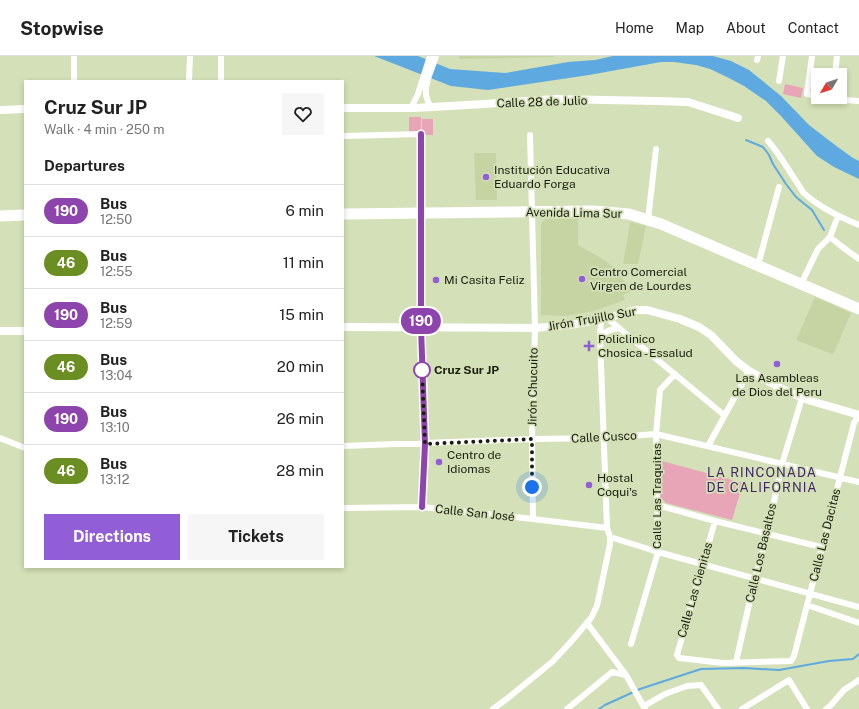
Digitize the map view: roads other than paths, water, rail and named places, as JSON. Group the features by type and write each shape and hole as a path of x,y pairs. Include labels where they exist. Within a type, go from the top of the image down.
{"highway":[{"name":"Avenida Lima Sur","path":"344,214 593,211 629,214 661,224 859,309"},
{"path":"0,216 24,215"}],"street":[{"path":"74,56 74,80"},
{"path":"190,56 190,80"},
{"path":"221,56 221,80"},
{"path":"780,81 783,56"},
{"path":"811,95 807,94 812,56"},
{"path":"836,68 837,56"},
{"path":"412,108 426,79 433,57"},
{"path":"426,79 425,93 431,107"},
{"name":"Calle 28 de Julio","path":"344,108 412,108 554,99 688,102 738,118"},
{"path":"847,100 859,102"},
{"path":"0,110 24,110"},
{"path":"344,136 421,134 421,327 425,444 422,507"},
{"name":"Jirón Chucuito","path":"530,135 535,328 532,439 533,519"},
{"path":"768,141 776,150 804,192 838,216 859,225"},
{"path":"648,220 656,149"},
{"path":"758,265 779,188"},
{"path":"801,284 818,249 830,237 838,216"},
{"path":"830,237 859,259"},
{"name":"Jirón Trujillo Sur","path":"344,327 535,328 570,325 604,319 641,309 647,310 662,313 700,327 711,335 736,361 748,371 784,390 802,398 859,415"},
{"path":"493,709 552,662 587,623 597,606 610,544 610,537 607,528 600,336 604,319 619,328 724,415"},
{"path":"600,336 611,329 619,328"},
{"path":"0,331 24,331"},
{"path":"708,446 748,371"},
{"name":"Calle Las Traquitas","path":"631,644 658,552 656,434 660,390 675,374"},
{"name":"Calle Los Basaltos","path":"736,662 755,578 767,534 782,464 802,398"},
{"name":"Calle Las Dacitas","path":"736,662 791,661 794,656 839,477 854,423 859,415"},
{"name":"Calle Cusco","path":"344,446 532,439 604,438 656,434 859,482"},
{"path":"0,438 24,448"},
{"path":"657,505 821,547"},
{"name":"Calle San José","path":"344,508 422,507 607,528"},
{"name":"Calle Las Cienitas","path":"715,521 677,654 679,658 724,663 736,662"},
{"path":"610,537 658,552 859,607"},
{"path":"807,604 859,623"},
{"path":"587,623 626,675 645,708 665,694 687,686 700,685 718,709"},
{"path":"567,709 612,672 626,675"},
{"path":"742,709 789,680 808,709"},
{"path":"826,709 832,705 844,690 859,680"}],"water":[{"path":"374,56 418,56 450,69 505,73 613,56 713,56 731,61 749,70 781,96 809,125 859,161 859,179 834,167 817,156 766,101 744,86 727,77 710,69 696,65 661,62 589,75 488,90 451,86"}],"waterway":[{"path":"746,140 763,147 786,184 796,197 812,210 824,230"},
{"path":"599,709 640,689 701,669 744,668 779,670 829,661 853,659 859,654"}],"place":[{"name":"Institución Educativa Eduardo Forga","path":"486,177"},
{"name":"Centro Comercial Virgen de Lourdes","path":"582,279"},
{"name":"Mi Casita Feliz","path":"436,280"},
{"name":"Policlinico Chosica - Essalud","path":"589,346"},
{"name":"Las Asambleas de Dios del Peru","path":"777,364"},
{"name":"Cruz Sur JP","path":"422,370"},
{"name":"Centro de Idiomas","path":"439,462"},
{"name":"Hostal Coqui's","path":"589,485"}],"district":[{"name":"LA RINCONADA DE CALIFORNIA","path":"762,480"}]}
